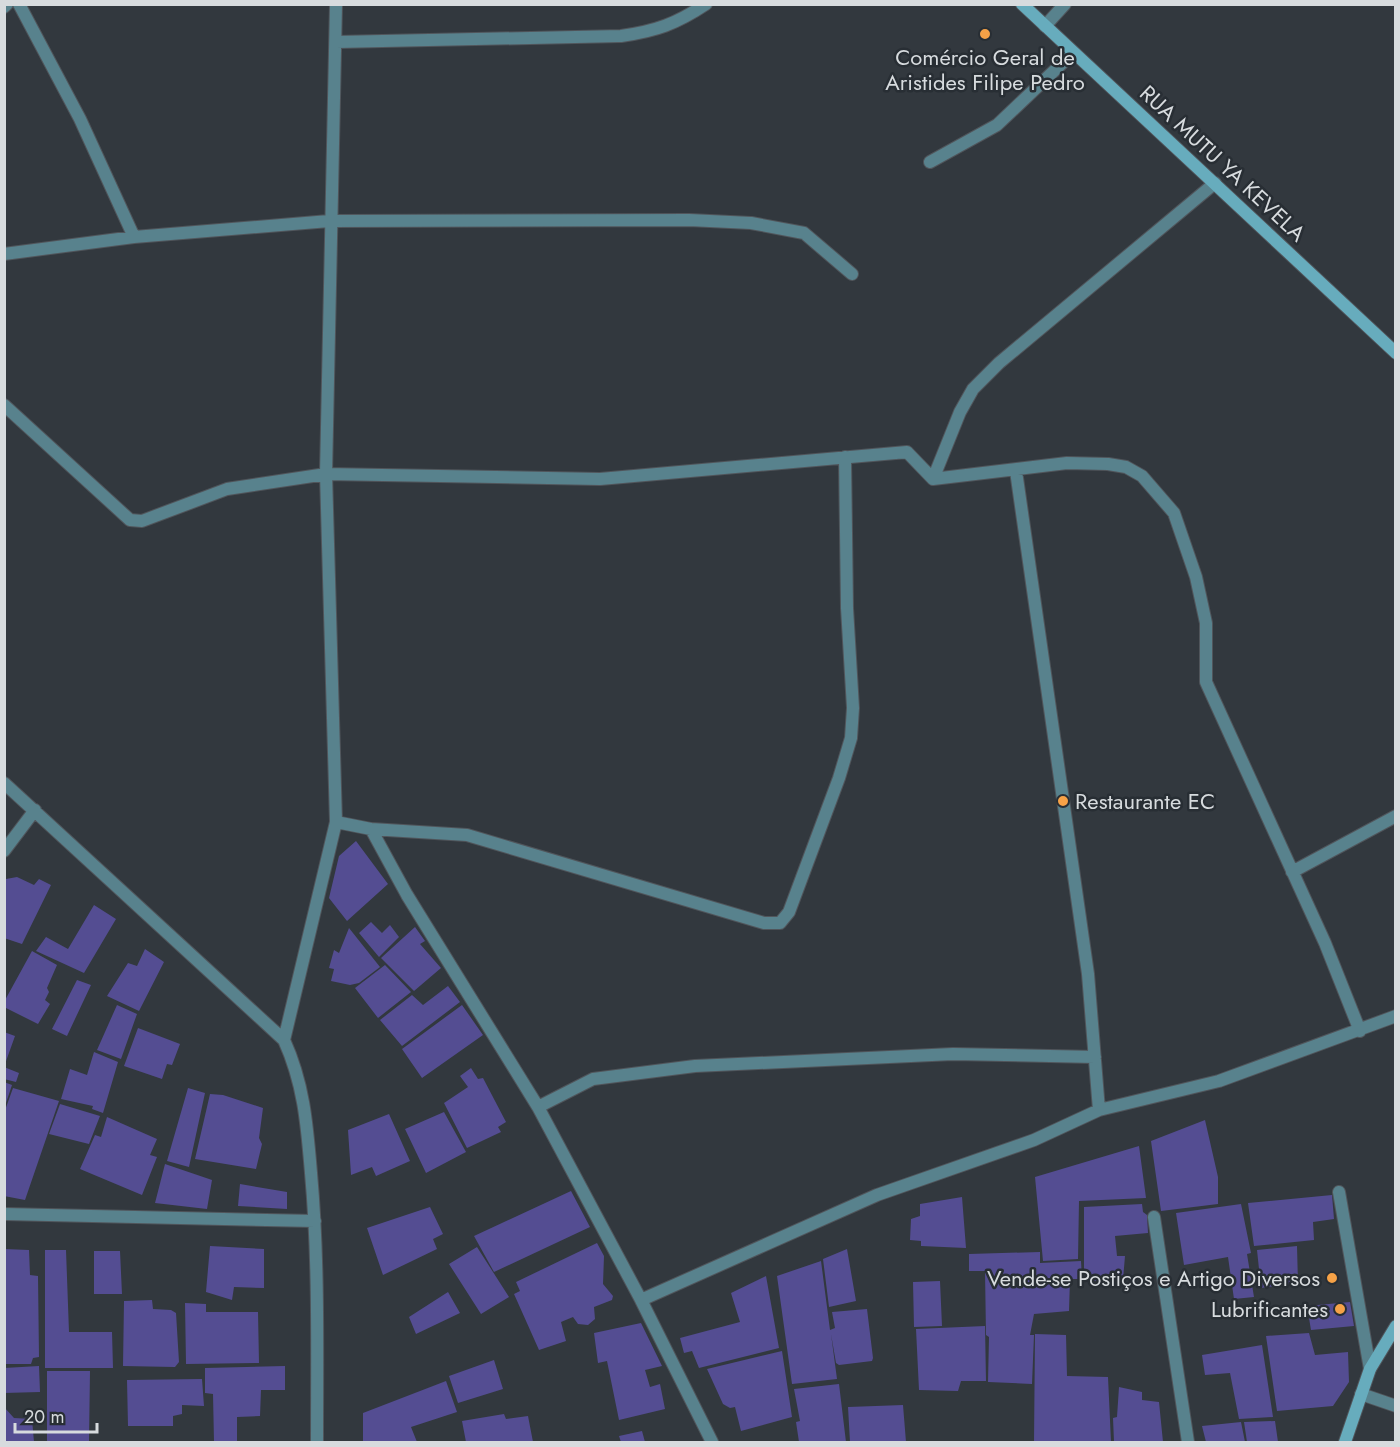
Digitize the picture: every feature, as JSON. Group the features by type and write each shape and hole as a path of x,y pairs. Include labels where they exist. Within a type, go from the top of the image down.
{"main road":[{"name":"RUA MUTU YA KEVELA","path":"1022,4 1395,353"},
{"path":"1346,1443 1370,1370 1395,1326"}],"street":[{"path":"19,4 80,119 134,237"},
{"path":"284,1040 336,822 326,474 329,221 336,4"},
{"path":"336,42 621,36 654,31 678,22 706,4"},
{"path":"1045,26 1065,4"},
{"path":"930,162 997,125 1073,53"},
{"path":"933,479 960,412 973,389 999,363 1215,183"},
{"path":"4,254 134,237 329,221 689,220 752,223 804,233 852,274"},
{"path":"4,405 119,513 130,520 142,521 227,489 326,474 600,479 907,452 933,479"},
{"path":"336,822 371,829 467,835 764,922 780,923 789,912 839,778 851,738 853,708 847,608 845,457"},
{"path":"933,479 1016,471 1067,463 1108,464 1126,467 1142,476 1174,513 1196,577 1206,623 1206,682 1293,872 1360,1031"},
{"path":"1016,471 1088,974 1099,1110"},
{"path":"4,783 284,1040 298,1071 306,1115 315,1221 317,1443"},
{"path":"4,851 35,810"},
{"path":"1293,872 1395,816"},
{"path":"371,829 407,895 538,1107 641,1300 712,1443"},
{"path":"641,1300 877,1195 1034,1140 1099,1110 1219,1081 1360,1031 1395,1016"},
{"path":"538,1107 593,1079 695,1066 953,1054 1095,1057"},
{"path":"1339,1192 1370,1370"},
{"path":"4,1214 315,1221"},
{"path":"1154,1217 1188,1443"},
{"path":"1361,1394 1395,1406"}],"building":[{"path":"356,841 388,884 347,921 329,898 339,856"},
{"path":"17,877 34,885 39,879 51,885 22,944 4,938 4,884 6,879"},
{"path":"94,905 116,919 84,973 36,951 46,937 68,949"},
{"path":"371,922 382,933 390,925 399,937 379,957 359,933"},
{"path":"415,927 425,941 420,944 441,968 414,991 381,958"},
{"path":"349,928 380,967 359,983 350,985 331,981 334,969 329,968 334,950 339,953"},
{"path":"145,949 164,962 139,1011 107,996 128,963 137,966"},
{"path":"32,951 57,965 47,988 49,992 45,1000 50,1004 38,1024 4,1007 4,1002"},
{"path":"385,965 411,992 378,1018 355,988"},
{"path":"77,980 91,985 67,1036 52,1029"},
{"path":"448,986 460,1002 402,1046 380,1020 412,995 423,1005"},
{"path":"117,1005 137,1014 121,1059 97,1050"},
{"path":"462,1005 483,1035 422,1078 402,1049"},
{"path":"138,1028 180,1044 172,1065 167,1064 162,1079 124,1066"},
{"path":"4,1032 15,1036 5,1064 4,1064"},
{"path":"94,1052 118,1062 103,1113 92,1109 93,1106 61,1099 70,1069 87,1075"},
{"path":"4,1067 19,1073 16,1082 4,1079"},
{"path":"471,1068 478,1079 483,1078 506,1122 498,1127 501,1132 467,1148 444,1103 468,1087 460,1076"},
{"path":"4,1082 12,1085 5,1106 4,1106"},
{"path":"13,1088 59,1101 25,1200 4,1196 4,1113"},
{"path":"188,1088 205,1093 189,1167 167,1161"},
{"path":"210,1094 223,1095 263,1108 259,1138 262,1144 256,1169 195,1159"},
{"path":"60,1104 100,1116 89,1144 49,1134"},
{"path":"444,1112 466,1152 426,1173 405,1129"},
{"path":"389,1114 410,1161 376,1176 372,1167 351,1175 348,1130"},
{"path":"107,1117 157,1139 150,1155 157,1157 142,1195 80,1169 95,1135 101,1137"},
{"path":"1205,1120 1218,1177 1218,1204 1161,1211 1151,1141"},
{"path":"1139,1146 1146,1198 1079,1201 1078,1259 1043,1261 1035,1177"},
{"path":"165,1164 212,1180 207,1209 155,1203"},
{"path":"240,1184 287,1192 287,1209 238,1206"},
{"path":"571,1191 590,1227 494,1272 474,1236"},
{"path":"1332,1195 1334,1219 1313,1222 1314,1240 1254,1246 1248,1203"},
{"path":"962,1197 966,1248 921,1246 921,1241 910,1240 911,1219 920,1216 920,1204"},
{"path":"1142,1204 1143,1212 1147,1215 1148,1233 1115,1236 1117,1256 1125,1256 1123,1280 1084,1281 1084,1207"},
{"path":"1241,1204 1251,1253 1247,1254 1254,1297 1234,1299 1228,1257 1184,1265 1176,1213"},
{"path":"430,1207 443,1234 433,1239 437,1249 383,1275 367,1228"},
{"path":"597,1243 604,1256 603,1284 613,1296 612,1300 594,1307 595,1319 588,1325 578,1324 573,1317 561,1322 566,1341 539,1350 514,1294 520,1291 516,1282"},
{"path":"210,1246 264,1249 264,1288 234,1287 232,1300 206,1292"},
{"path":"1297,1246 1298,1283 1261,1288 1257,1250"},
{"path":"477,1247 509,1297 481,1314 449,1264"},
{"path":"4,1249 29,1250 30,1275 38,1276 39,1357 33,1358 31,1364 4,1364"},
{"path":"847,1249 856,1301 829,1307 823,1259"},
{"path":"45,1250 66,1250 69,1332 112,1332 113,1368 45,1368"},
{"path":"94,1251 120,1251 122,1294 94,1294"},
{"path":"1040,1252 1040,1263 1081,1261 1082,1279 1070,1279 1069,1311 1034,1314 1030,1335 1034,1335 1032,1384 988,1382 989,1337 986,1335 985,1271 969,1271 969,1254"},
{"path":"821,1261 830,1330 835,1328 832,1312 867,1309 873,1358 872,1361 839,1365 836,1363 831,1334 837,1379 792,1384 777,1276"},
{"path":"766,1276 779,1348 699,1368 692,1351 684,1353 680,1338 740,1322 731,1293"},
{"path":"940,1281 942,1326 914,1327 913,1282"},
{"path":"448,1292 460,1313 416,1334 409,1317"},
{"path":"152,1300 153,1309 171,1310 176,1313 179,1362 175,1367 123,1366 124,1301"},
{"path":"1350,1302 1354,1326 1311,1330 1307,1306"},
{"path":"185,1303 206,1304 206,1312 258,1312 259,1363 186,1364"},
{"path":"641,1323 662,1366 645,1370 650,1387 660,1384 665,1409 619,1420 607,1361 598,1363 594,1333"},
{"path":"985,1326 986,1381 961,1381 958,1391 919,1390 916,1329"},
{"path":"1309,1333 1315,1355 1348,1352 1349,1382 1333,1406 1277,1411 1266,1336"},
{"path":"1035,1334 1066,1335 1067,1376 1108,1377 1111,1442 1034,1442"},
{"path":"1262,1345 1273,1417 1239,1419 1230,1373 1205,1375 1202,1355"},
{"path":"782,1351 792,1417 741,1431 735,1407 730,1408 723,1404 707,1369"},
{"path":"494,1360 503,1389 458,1403 449,1376"},
{"path":"39,1366 40,1392 4,1393 4,1368"},
{"path":"285,1366 285,1390 261,1390 260,1416 237,1417 237,1442 214,1442 213,1394 205,1393 205,1368"},
{"path":"47,1371 90,1371 89,1442 47,1442"},
{"path":"202,1379 204,1406 182,1405 182,1414 173,1416 173,1426 128,1426 127,1380"},
{"path":"446,1381 457,1412 411,1427 417,1442 363,1442 363,1413"},
{"path":"839,1384 846,1442 799,1442 796,1422 800,1421 794,1389"},
{"path":"1119,1387 1142,1392 1142,1400 1159,1402 1163,1442 1114,1442 1113,1418 1117,1417"},
{"path":"903,1405 906,1442 850,1442 848,1407"},
{"path":"4,1407 14,1418 32,1419 34,1442 4,1442"},
{"path":"504,1414 506,1419 528,1416 533,1442 466,1442 462,1421"},
{"path":"1275,1421 1278,1442 1247,1442 1244,1422"},
{"path":"1241,1422 1245,1442 1206,1442 1202,1426"},
{"path":"642,1431 645,1442 621,1442 619,1436"}],"place":[{"name":"Comércio Geral de Aristides Filipe Pedro","path":"985,34"},
{"name":"Restaurante EC","path":"1063,801"},
{"name":"Vende-se Postiços e Artigo Diversos","path":"1332,1278"},
{"name":"Lubrificantes","path":"1340,1309"}]}
